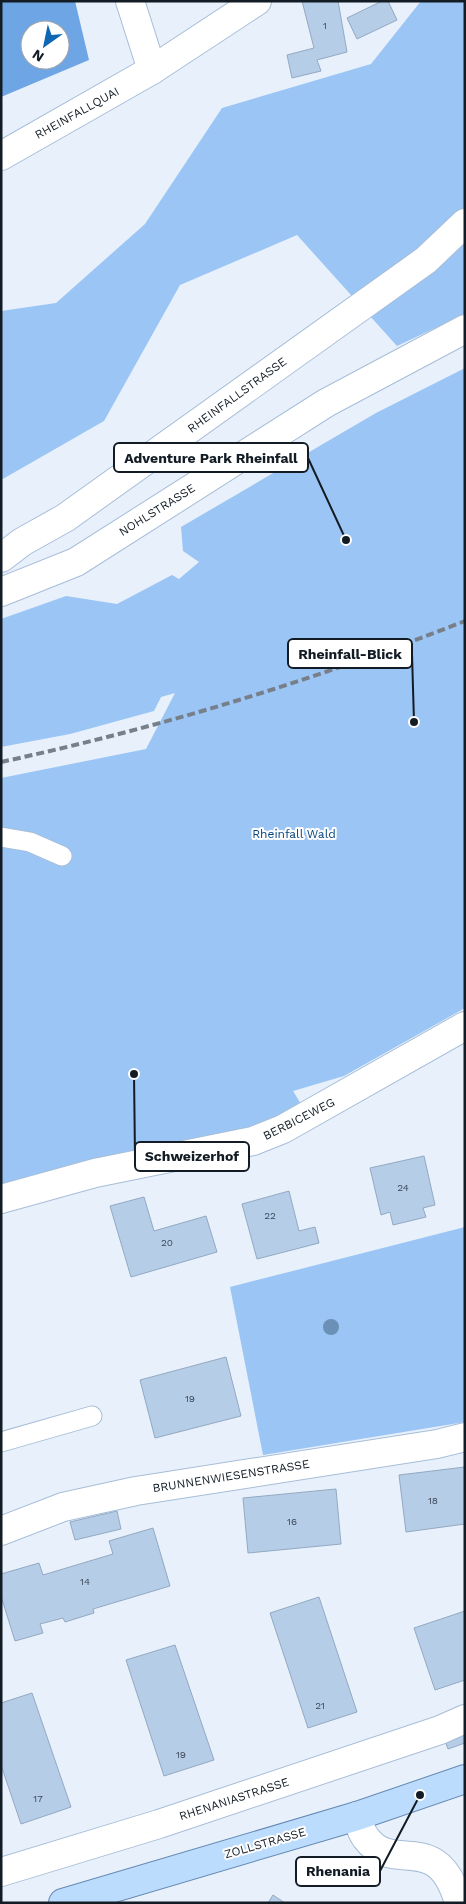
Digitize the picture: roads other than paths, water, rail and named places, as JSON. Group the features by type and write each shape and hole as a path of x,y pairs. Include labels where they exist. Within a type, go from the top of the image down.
{"main road":[{"name":"ZOLLSTRASSE","path":"63,1903 357,1816 465,1779"}],"street":[{"path":"130,1 152,70"},
{"name":"RHEINFALLQUAI","path":"1,156 152,70 257,1"},
{"name":"RHEINFALLSTRASSE","path":"1,558 22,542 65,518 426,260 465,223"},
{"name":"NOHLSTRASSE","path":"1,592 76,562 326,403 465,328"},
{"name":"BERBICEWEG","path":"1,1200 96,1173 253,1141 283,1129 465,1026"},
{"name":"BRUNNENWIESENSTRASSE","path":"1,1530 63,1507 136,1491 437,1444 465,1437"},
{"name":"RHENANIASTRASSE","path":"1,1872 159,1824 440,1730 465,1719"},
{"path":"357,1816 366,1838 384,1853 418,1856 444,1869 452,1882 459,1903"}],"lane":[{"path":"1,837 30,842 62,856"},
{"path":"1,1442 92,1416"}],"railway":[{"path":"1,762 120,734 236,701 293,683 465,621"}],"place":[{"name":"Adventure Park Rheinfall","path":"346,540"},
{"name":"Rheinfall-Blick","path":"414,722"},
{"name":"Schweizerhof","path":"134,1074"},
{"name":"Rhenania","path":"420,1795"}],"park label":[{"name":"Rheinfall Wald","path":"294,834"}]}
